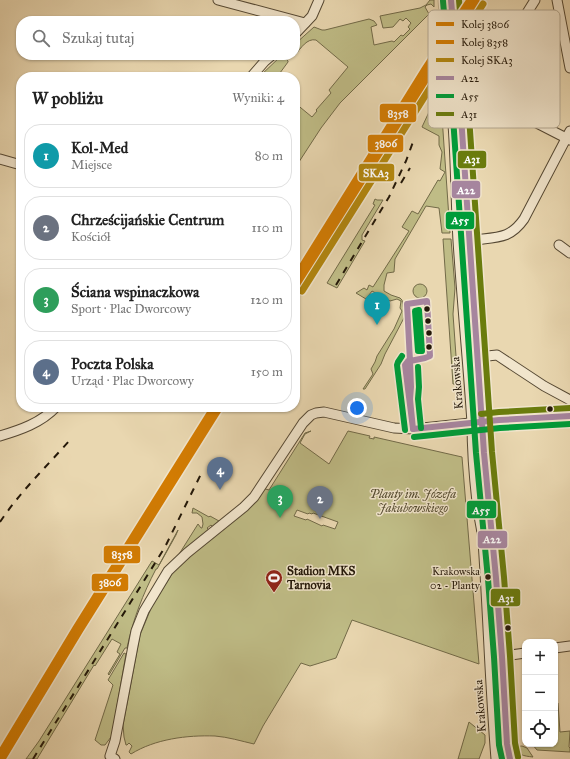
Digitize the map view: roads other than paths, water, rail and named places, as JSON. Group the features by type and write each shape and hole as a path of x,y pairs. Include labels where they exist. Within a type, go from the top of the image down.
{"street":[{"path":"218,0 276,16"},
{"path":"300,29 312,16 319,0"},
{"path":"529,10 535,0"},
{"path":"557,0 559,10"},
{"path":"560,13 569,53 570,68"},
{"path":"300,23 305,24"},
{"path":"255,72 266,60"},
{"name":"Krakowska","path":"453,128 458,242 472,423 472,453 482,535 496,759"},
{"name":"Krakowska","path":"461,128 484,453 496,578 507,744 510,759"},
{"path":"458,242 500,237 517,228 524,219 569,136 552,128"},
{"path":"0,159 16,164"},
{"path":"559,245 570,253"},
{"path":"478,357 498,355 544,386 570,400"},
{"path":"0,436 17,431 40,420 50,412"},
{"path":"113,757 136,631 144,612 162,580 172,567 187,553 251,501 306,418 316,413 324,412 381,425 413,429 570,413"},
{"path":"558,648 570,646"},
{"path":"490,657 502,657 522,654"}],"tunnel":[{"path":"442,0 443,10"},
{"path":"451,0 452,10"}],"railway":[{"path":"336,285 389,197 413,142"},
{"path":"401,183 410,168"},
{"path":"0,522 25,490 70,440"},
{"path":"33,759 165,547 201,474"}],"rail line":[{"name":"8358","path":"463,10 470,0"},
{"name":"3806","path":"470,10 476,0"},
{"name":"SKA3","path":"479,10 483,4"},
{"name":"8358","path":"300,270 428,64"},
{"name":"3806","path":"300,279 428,76"},
{"name":"SKA3","path":"302,291 428,91"},
{"name":"8358","path":"0,754 76,628 211,412"},
{"name":"3806","path":"2,759 80,630 217,412"}],"place":[{"name":"Kol-Med","path":"377,325"},
{"name":"Poczta Polska","path":"220,490"},
{"name":"Ściana wspinaczkowa","path":"280,518"},
{"name":"Chrześcijańskie Centrum","path":"320,519"},
{"name":"Krakowska 02 - Planty","path":"488,577"},
{"name":"Stadion MKS Tarnovia","path":"274,593"}],"park label":[{"name":"Planty im. Józefa Jakubowskiego","path":"413,501"}]}
